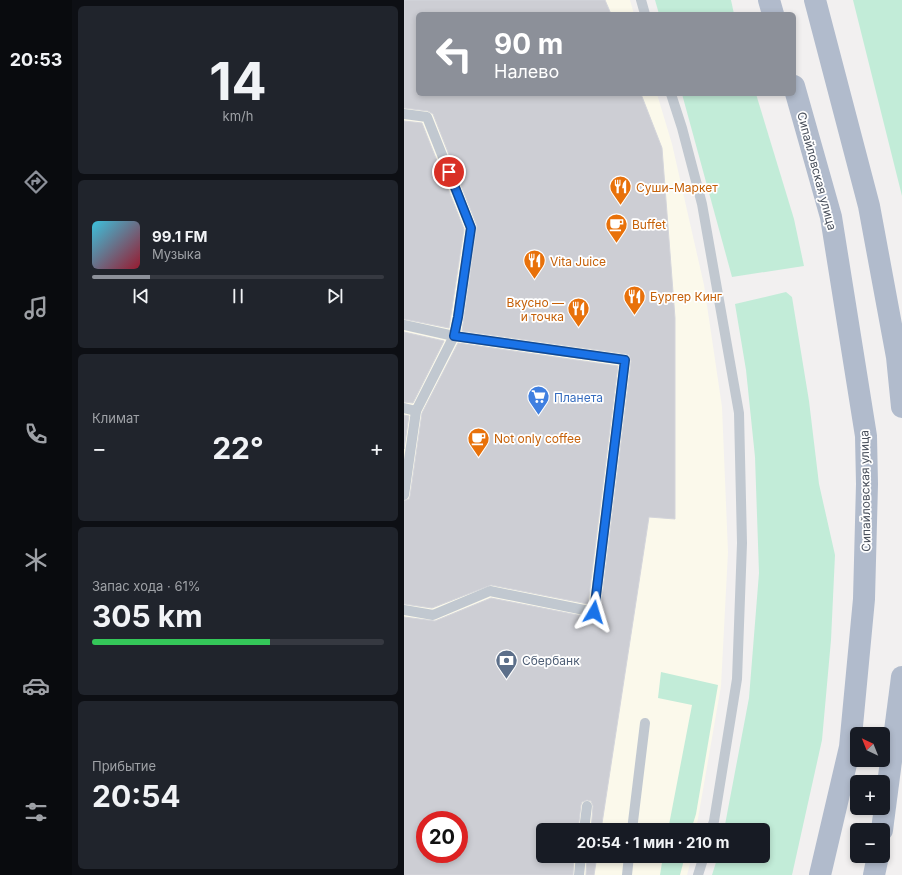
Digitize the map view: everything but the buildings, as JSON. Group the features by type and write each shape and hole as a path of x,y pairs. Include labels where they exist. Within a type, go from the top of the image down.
{"main road":[{"path":"769,0 772,12"},
{"path":"816,0 869,206 897,357 902,407"},
{"name":"Сипайловская улица","path":"796,93 832,217 866,436 867,484 864,599 850,739 820,875"},
{"path":"883,823 902,677"},
{"path":"874,875 877,863"}],"lane":[{"path":"641,0 644,12"},
{"path":"672,96 682,128 702,204 739,413 742,543 737,679 713,823"},
{"path":"404,114 427,117 471,228 454,336 416,411 404,495"},
{"path":"404,325 454,336 625,360 594,612 490,591 433,615 404,610"},
{"path":"404,408 416,411"},
{"path":"633,823 645,723"},
{"path":"585,823 587,806"},
{"path":"579,875 580,863"},
{"path":"627,875 628,863"},
{"path":"698,875 702,863"}],"shaded area":[{"name":"Планета","path":"404,0 630,0 633,12 416,12 416,96 658,96 672,144 704,285 722,407 728,552 721,686 697,823 536,823 536,863 690,863 687,875 404,875"}],"green space":[{"path":"655,0 731,0 734,12 658,12"},
{"path":"853,0 902,0 902,196"},
{"path":"683,96 757,96 794,219 804,266 732,277"},
{"path":"786,292 792,297 809,401 819,484 835,555 831,640 822,740 792,875 712,875 716,863 770,863 770,823 725,823 749,698 759,573 755,457 746,370 735,304"},
{"path":"661,672 718,685 693,823 669,823 692,705 658,698"},
{"path":"662,863 683,863 680,875 660,875"}],"place":[{"name":"Суши-Маркет","path":"621,206"},
{"name":"Buffet","path":"617,244"},
{"name":"Vita Juice","path":"534,280"},
{"name":"Бургер Кинг","path":"635,316"},
{"name":"Вкусно — и точка","path":"579,328"},
{"name":"Планета","path":"539,416"},
{"name":"Not only coffee","path":"479,458"},
{"name":"Сбербанк","path":"507,680"}],"route":[{"path":"449,172 471,228 454,336 625,360 594,612"}]}
